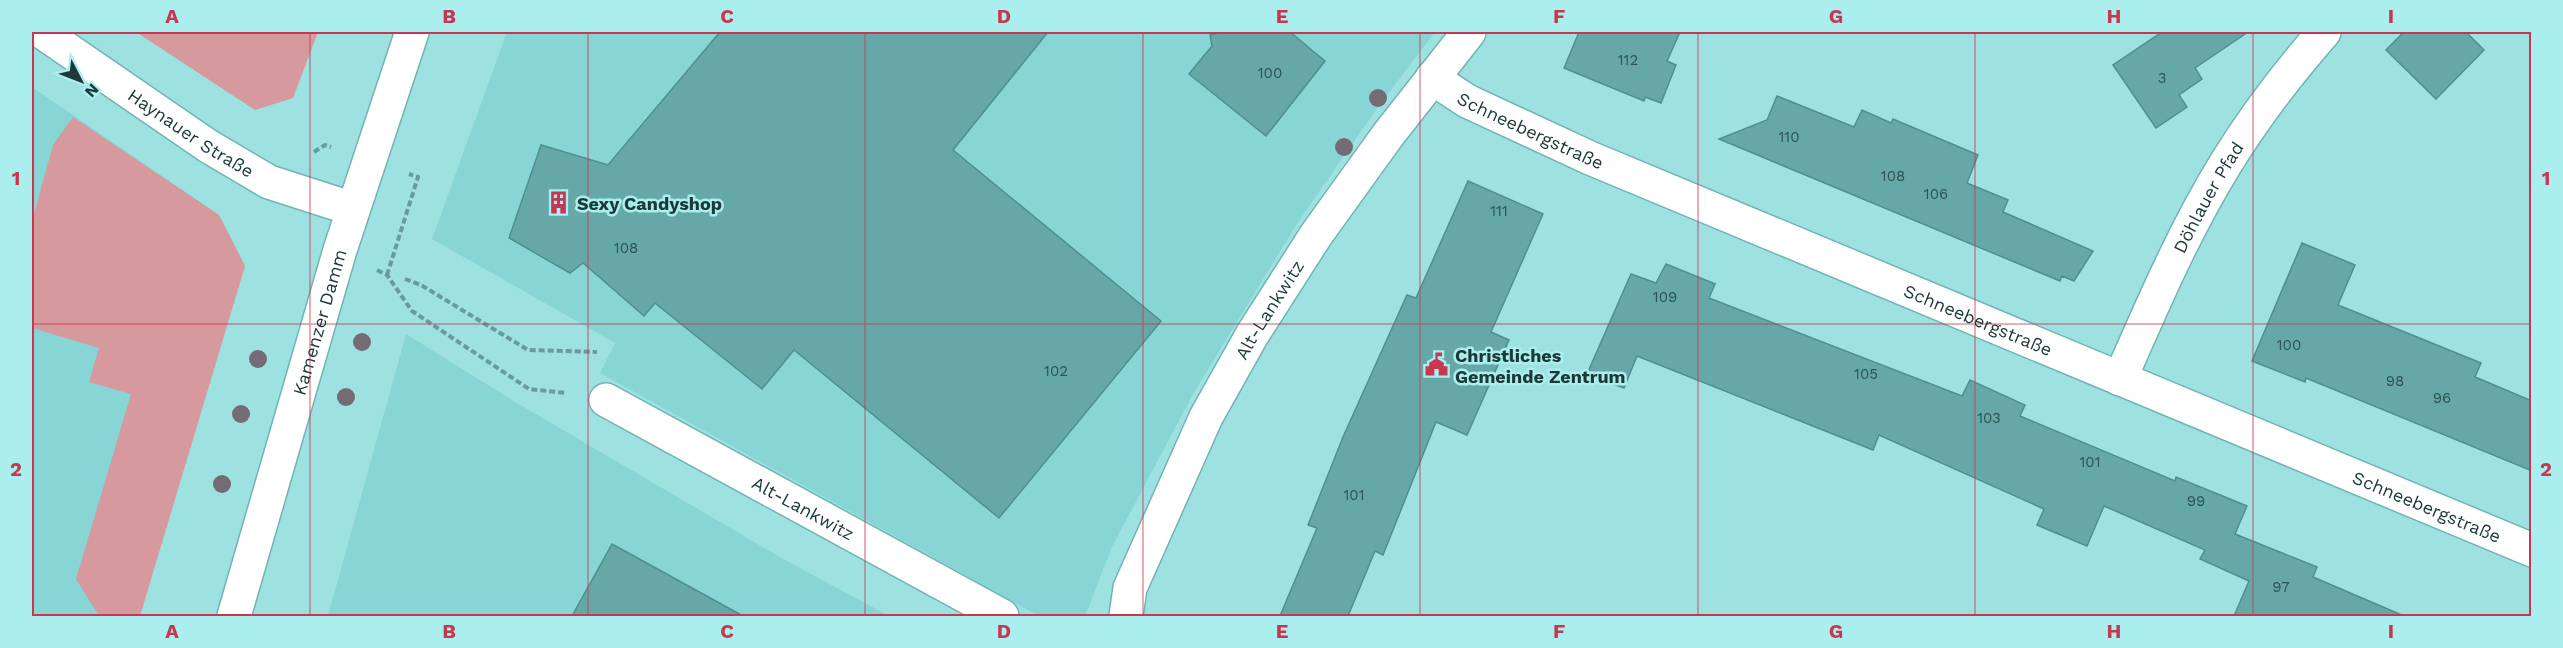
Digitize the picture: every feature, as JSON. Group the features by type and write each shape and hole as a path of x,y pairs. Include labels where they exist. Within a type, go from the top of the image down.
{"street":[{"name":"Haynauer Straße","path":"42,32 208,146 270,182 353,210"},
{"name":"Kamenzer Damm","path":"234,616 353,210 412,32"},
{"name":"Alt-Lankwitz","path":"1126,616 1130,588 1187,459 1206,417 1252,334 1316,235 1432,78 1469,32"},
{"name":"Döhlauer Pfad","path":"2120,379 2171,266 2226,164 2285,77 2324,32"},
{"name":"Schneebergstraße","path":"1432,78 1467,101 1590,158 2532,549"},
{"name":"Alt-Lankwitz","path":"606,400 1002,616"}],"path":[{"path":"418,177 387,275 412,311 529,389 606,400"},
{"path":"405,279 422,285 528,350 597,352"}],"shaded area":[{"path":"136,32 318,32 293,98 255,110"},
{"path":"507,32 1435,32 1378,107 1298,222 1193,394 1112,547 1085,616 1039,616 600,373 615,343 432,239"},
{"path":"32,87 219,215 245,266 100,616 32,616"},
{"path":"73,117 219,215 245,266 140,616 99,616 76,579 131,394 89,382 99,348 32,328 32,221 53,145"},
{"path":"406,334 517,403 785,560 889,616 328,616"}],"building":[{"path":"720,32 1048,32 953,150 1161,321 999,518 794,350 762,389 655,303 644,316 583,263 570,273 509,238 541,145 608,165"},
{"path":"1224,32 1290,32 1325,61 1266,136 1189,74 1212,46 1210,35"},
{"path":"1579,32 1680,32 1667,61 1676,65 1661,103 1645,97 1644,101 1564,68"},
{"path":"2162,32 2248,32 2195,68 2202,79 2179,95 2187,107 2156,128 2113,65"},
{"path":"2404,32 2466,32 2484,50 2436,99 2386,50"},
{"path":"1777,96 1854,127 1862,110 1891,123 1893,119 1978,155 1967,183 2008,200 2003,212 2093,251 2074,281 2062,276 2060,281 1719,139 1767,120"},
{"path":"1468,181 1543,214 1491,332 1509,340 1467,435 1436,422 1383,555 1375,551 1348,616 1280,616 1317,528 1308,525 1343,437 1407,295 1416,298"},
{"path":"2302,243 2355,265 2338,305 2481,363 2475,377 2532,401 2532,471 2306,378 2305,382 2252,361"},
{"path":"1666,264 1715,284 1709,298 1962,396 1970,380 2025,405 2020,416 2175,481 2176,477 2247,506 2235,534 2317,567 2313,577 2404,616 2234,616 2249,581 2200,559 2205,550 2104,506 2087,546 2037,525 2044,509 1879,435 1873,450 1637,356 1624,388 1587,374 1631,274 1656,283"},
{"path":"612,544 743,616 572,616"}],"place":[{"name":"Sexy Candyshop","path":"559,203"},
{"name":"Christliches Gemeinde Zentrum","path":"1437,365"}]}
